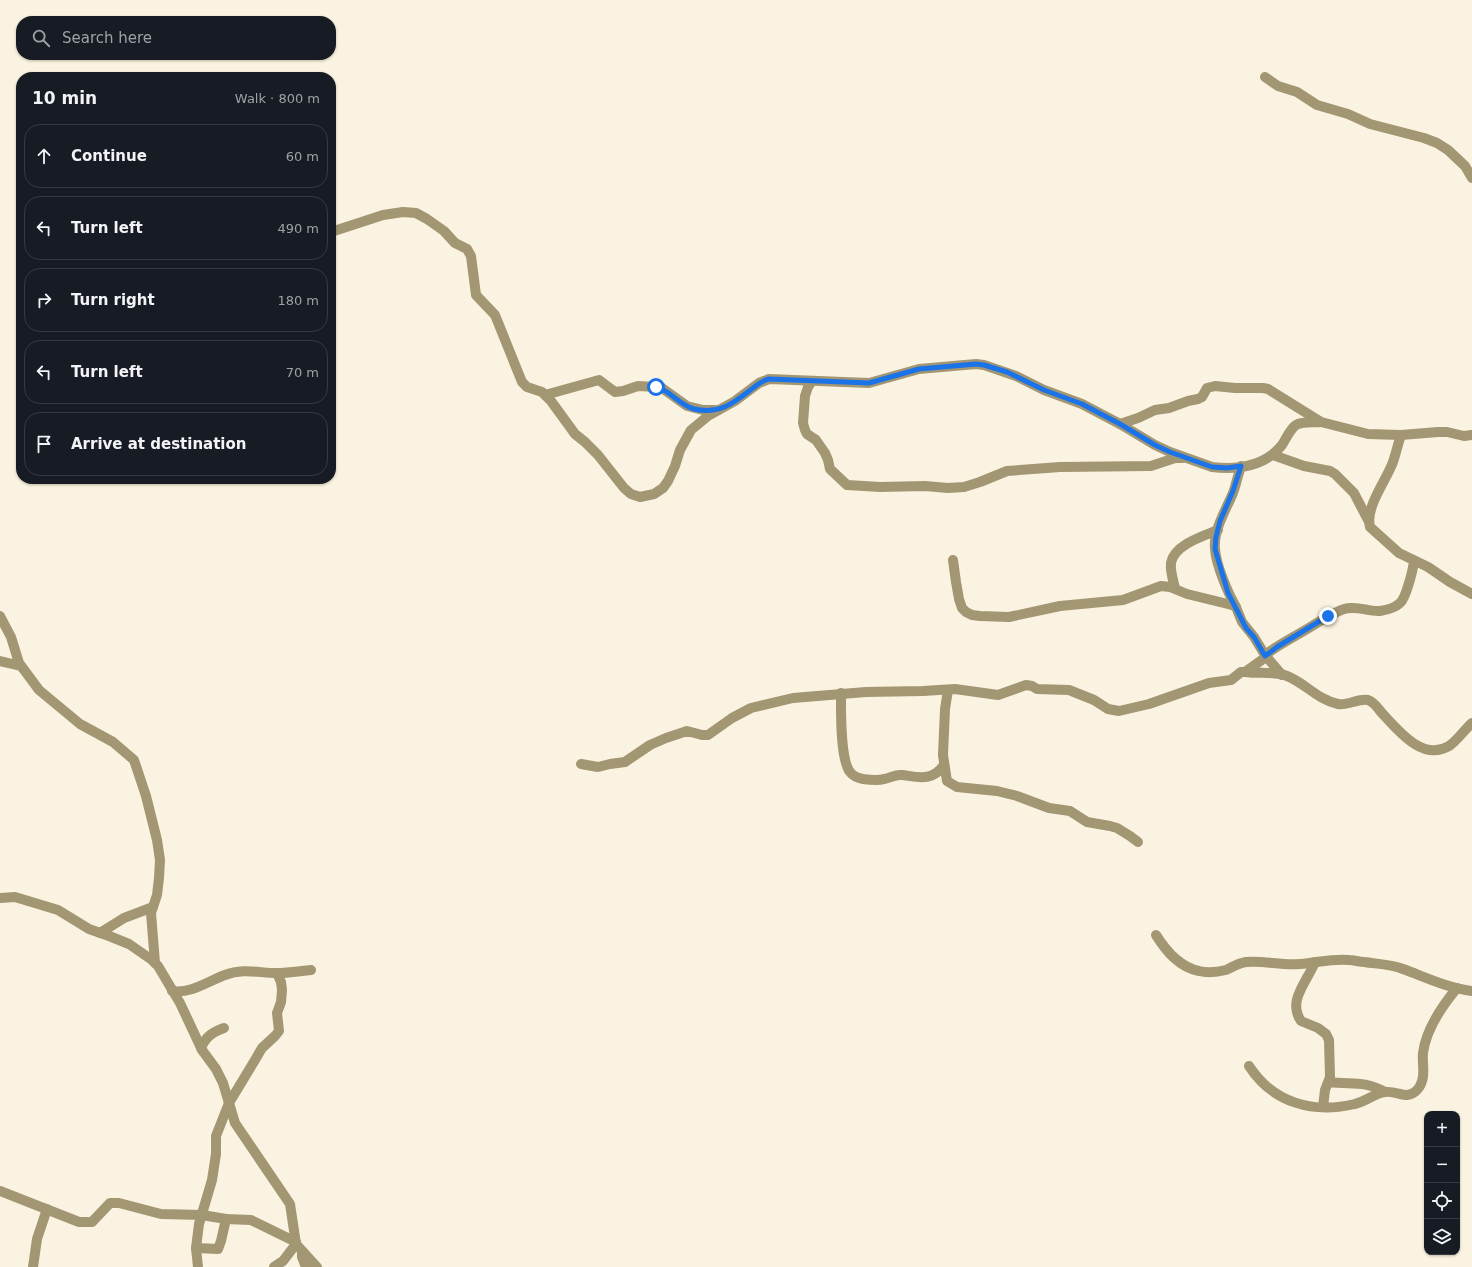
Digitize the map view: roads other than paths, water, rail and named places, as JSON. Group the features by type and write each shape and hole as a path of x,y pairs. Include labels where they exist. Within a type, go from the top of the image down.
{"street":[{"path":"1265,77 1278,86 1293,90 1317,105 1353,116 1370,124 1424,138 1437,143 1448,150 1469,170 1472,178"},
{"path":"336,230 384,214 403,212 416,213 444,231 455,243 463,246 470,252 476,295 495,315 522,382 527,387 540,390 575,434 598,455 624,488 631,494 640,496 654,494 663,488 675,466 680,450 691,430 708,416 735,401 765,380 775,378 869,383 919,369 976,364 984,365 1016,376 1044,390 1082,404 1155,445 1212,467 1227,468 1262,461 1273,455 1295,426 1302,423 1321,422"},
{"path":"545,395 599,380 615,392 638,386 662,388 686,406 720,410"},
{"path":"812,380 805,396 803,423 805,430 807,434 816,440 825,453 830,469 847,485 880,487 964,487 1007,471 1060,467 1151,466 1175,458 1187,458"},
{"path":"1120,424 1155,410 1169,408 1198,399 1202,397 1207,388 1214,386 1263,388 1321,422 1368,434 1401,435 1447,432 1464,436 1472,435"},
{"path":"1368,520 1375,499 1392,463 1401,435"},
{"path":"1273,455 1304,466 1330,471 1335,474 1354,493 1370,527 1391,548 1428,567 1450,582 1472,594"},
{"path":"1241,466 1218,530 1215,544 1216,556 1228,593 1246,628 1254,637 1266,656 1282,674"},
{"path":"1175,588 1171,566 1174,557 1189,542 1218,530"},
{"path":"954,560 958,593 962,608 972,615 1009,617 1060,606 1123,600 1161,586 1175,588 1187,594 1236,607"},
{"path":"1245,672 1277,647 1328,616 1344,609 1351,608 1379,611 1395,607 1401,602 1404,596 1413,569 1414,561"},
{"path":"0,616 11,637 21,666 39,690 80,724 113,742 134,760 146,796 157,840 160,860 160,878 157,895 151,913 155,963"},
{"path":"0,661 21,666"},
{"path":"581,764 598,767 625,762 650,745 680,733 687,731 708,735 739,714 762,704 793,698 841,693 948,690 962,690 982,694 998,695 1026,685 1037,689 1069,690 1094,700 1108,709 1119,711 1149,704 1210,683 1231,680 1241,672 1282,674 1338,704 1368,700 1376,705 1407,738 1417,745 1430,750 1436,751 1449,746 1457,740 1472,723"},
{"path":"948,690 945,709 944,765 946,781 957,787 997,791 1017,796 1049,808 1070,811 1087,822 1117,828 1138,842"},
{"path":"841,693 841,719 844,757 848,769 854,776 875,780 883,780 897,775 920,778 935,773 944,765"},
{"path":"0,898 15,897 58,910 89,929 129,944 155,963 172,991 202,1048 216,1068 223,1083 235,1123 290,1204 298,1245 306,1267"},
{"path":"100,933 124,918 152,907"},
{"path":"1156,935 1163,947 1182,964 1198,971 1215,972 1247,962 1291,965 1331,959 1350,960 1379,963 1402,968 1422,977 1472,991"},
{"path":"1315,962 1295,1005 1301,1021 1318,1028 1328,1037 1330,1078 1325,1090 1323,1108"},
{"path":"172,991 178,992 188,990 202,986 226,975 248,970 277,973 311,970"},
{"path":"198,1267 196,1248 199,1224 212,1180 216,1154 216,1136 229,1103 262,1048 279,1031 278,1013 282,990 281,982 277,973"},
{"path":"1329,1082 1344,1084 1363,1083 1375,1086 1385,1092 1407,1096 1417,1090 1423,1080 1423,1052 1428,1035 1444,1004 1457,988"},
{"path":"202,1048 205,1039 208,1036 213,1032 224,1028"},
{"path":"1249,1066 1264,1085 1287,1100 1302,1104 1323,1108 1338,1107 1357,1104 1385,1092"},
{"path":"0,1191 78,1222 92,1222 110,1203 119,1203 161,1214 202,1215 226,1219 251,1220 298,1245 317,1267"},
{"path":"33,1267 37,1239 47,1209"},
{"path":"196,1248 218,1249 226,1219"},
{"path":"274,1267 298,1245"}]}
